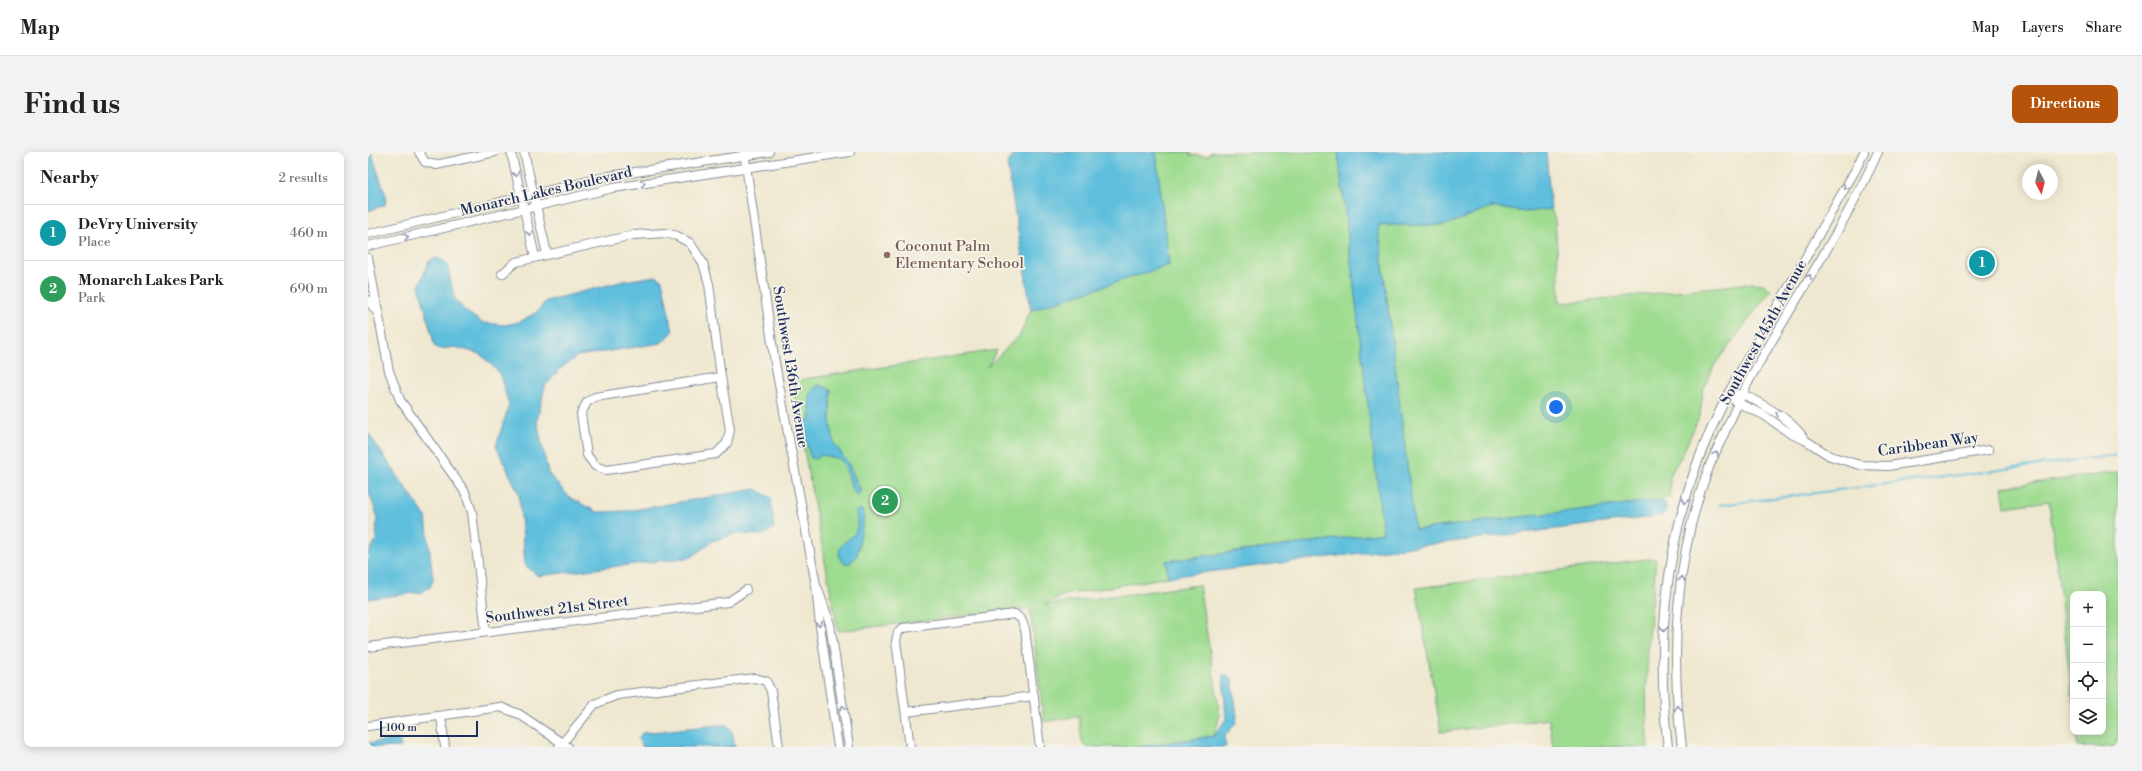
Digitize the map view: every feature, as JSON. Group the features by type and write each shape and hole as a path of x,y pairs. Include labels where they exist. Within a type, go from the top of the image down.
{"street":[{"path":"419,152 425,162 436,165 494,152"},
{"path":"511,152 535,257"},
{"path":"524,152 547,254"},
{"name":"Monarch Lakes Boulevard","path":"368,234 609,176 744,154 769,152"},
{"name":"Monarch Lakes Boulevard","path":"368,246 613,188 850,152"},
{"name":"Southwest 145th Avenue","path":"1668,747 1663,673 1663,638 1666,596 1683,508 1697,465 1735,378 1856,169 1864,152"},
{"name":"Southwest 145th Avenue","path":"1682,747 1675,640 1679,600 1697,505 1708,470 1738,403 1856,198 1878,152"},
{"name":"Southwest 136th Avenue","path":"744,154 776,370 816,585 820,626 838,747"},
{"path":"502,274 516,262 535,257 633,235 665,233 677,236 690,243 703,263 709,284 721,377 730,430 727,443 716,454 606,470 594,466 587,455 582,414 587,402 595,397 721,377"},
{"path":"368,258 388,371 400,400 465,492 472,512 486,632"},
{"path":"368,300 379,314"},
{"path":"1728,395 1743,394"},
{"name":"Caribbean Way","path":"1743,394 1780,414 1797,428 1805,440"},
{"name":"Caribbean Way","path":"1728,395 1738,403 1764,415 1790,434 1805,440 1830,456 1860,465 1888,466 1989,450"},
{"name":"Southwest 136th Avenue","path":"816,585 825,604 830,624 849,747"},
{"name":"Southwest 21st Street","path":"368,646 728,602 746,590"},
{"path":"910,747 896,641 898,632 903,628 1015,614 1021,619 1025,629 1040,747"},
{"path":"368,726 441,717 500,707 519,714 563,746 595,704 616,695 755,678 766,681 771,690 779,747"},
{"path":"906,712 1034,696"},
{"path":"441,717 445,747"}],"green space":[{"path":"1156,152 1192,152 1189,155 1207,156 1212,152 1338,152 1384,533 1166,561 1168,577 1064,595 1044,605 1199,585 1220,714 1214,736 1137,747 1088,747 1082,742 1079,716 1044,722 1030,608 838,631 791,381 997,350 987,367 1020,335 1031,310 1169,265"},
{"path":"1491,207 1526,212 1551,209 1555,220 1560,295 1559,299 1563,303 1754,283 1763,284 1771,290 1715,364 1703,390 1700,415 1682,455 1670,475 1670,497 1660,500 1415,530 1378,225 1446,225"},
{"path":"2118,472 2118,747 2078,747 2076,735 2106,735 2106,591 2070,591 2070,679 2049,501 2005,507 2002,487"},
{"path":"1656,558 1646,700 1649,747 1553,747 1549,719 1441,732 1416,588"}],"water":[{"path":"368,152 371,152 386,196 385,205 368,211"},
{"path":"1016,152 1156,152 1169,265 1031,310 1007,164"},
{"path":"1338,152 1546,152 1551,209 1526,212 1491,207 1446,225 1378,225 1415,530 1660,500 1666,504 1666,512 1660,516 1168,577 1166,561 1383,533"},
{"path":"437,258 447,263 454,297 465,311 483,323 506,325 519,322 537,312 546,301 624,281 656,276 662,280 673,332 661,343 578,356 561,368 545,386 537,421 548,473 569,497 597,512 628,511 756,489 771,498 774,528 764,535 735,534 712,541 692,557 538,576 525,565 519,494 496,446 509,405 499,372 480,354 455,347 441,349 435,347 419,286 429,261"},
{"path":"820,385 831,390 830,419 834,443 848,463 861,491 857,496 852,489 846,469 840,459 822,455 816,459 811,458 809,453 802,421 811,420 811,395 816,387"},
{"path":"368,433 426,517 433,580 430,587 422,592 368,599 368,554 376,540 377,515 368,490"},
{"path":"859,509 863,511 864,517 857,555 850,563 844,563 840,559 840,548 853,536 855,532 857,525 856,511"},
{"path":"1223,674 1232,679 1237,716 1236,723 1224,737 1226,747 1137,747 1214,736 1226,719"},
{"path":"727,724 732,732 735,747 643,747 638,739 642,733"},
{"path":"397,740 400,742 401,747 368,747 368,743"}],"waterway":[{"path":"1719,505 2118,455"}],"place":[{"name":"Coconut Palm Elementary School","path":"887,255"},
{"name":"DeVry University","path":"1982,263"},
{"name":"Monarch Lakes Park","path":"885,501"}]}
